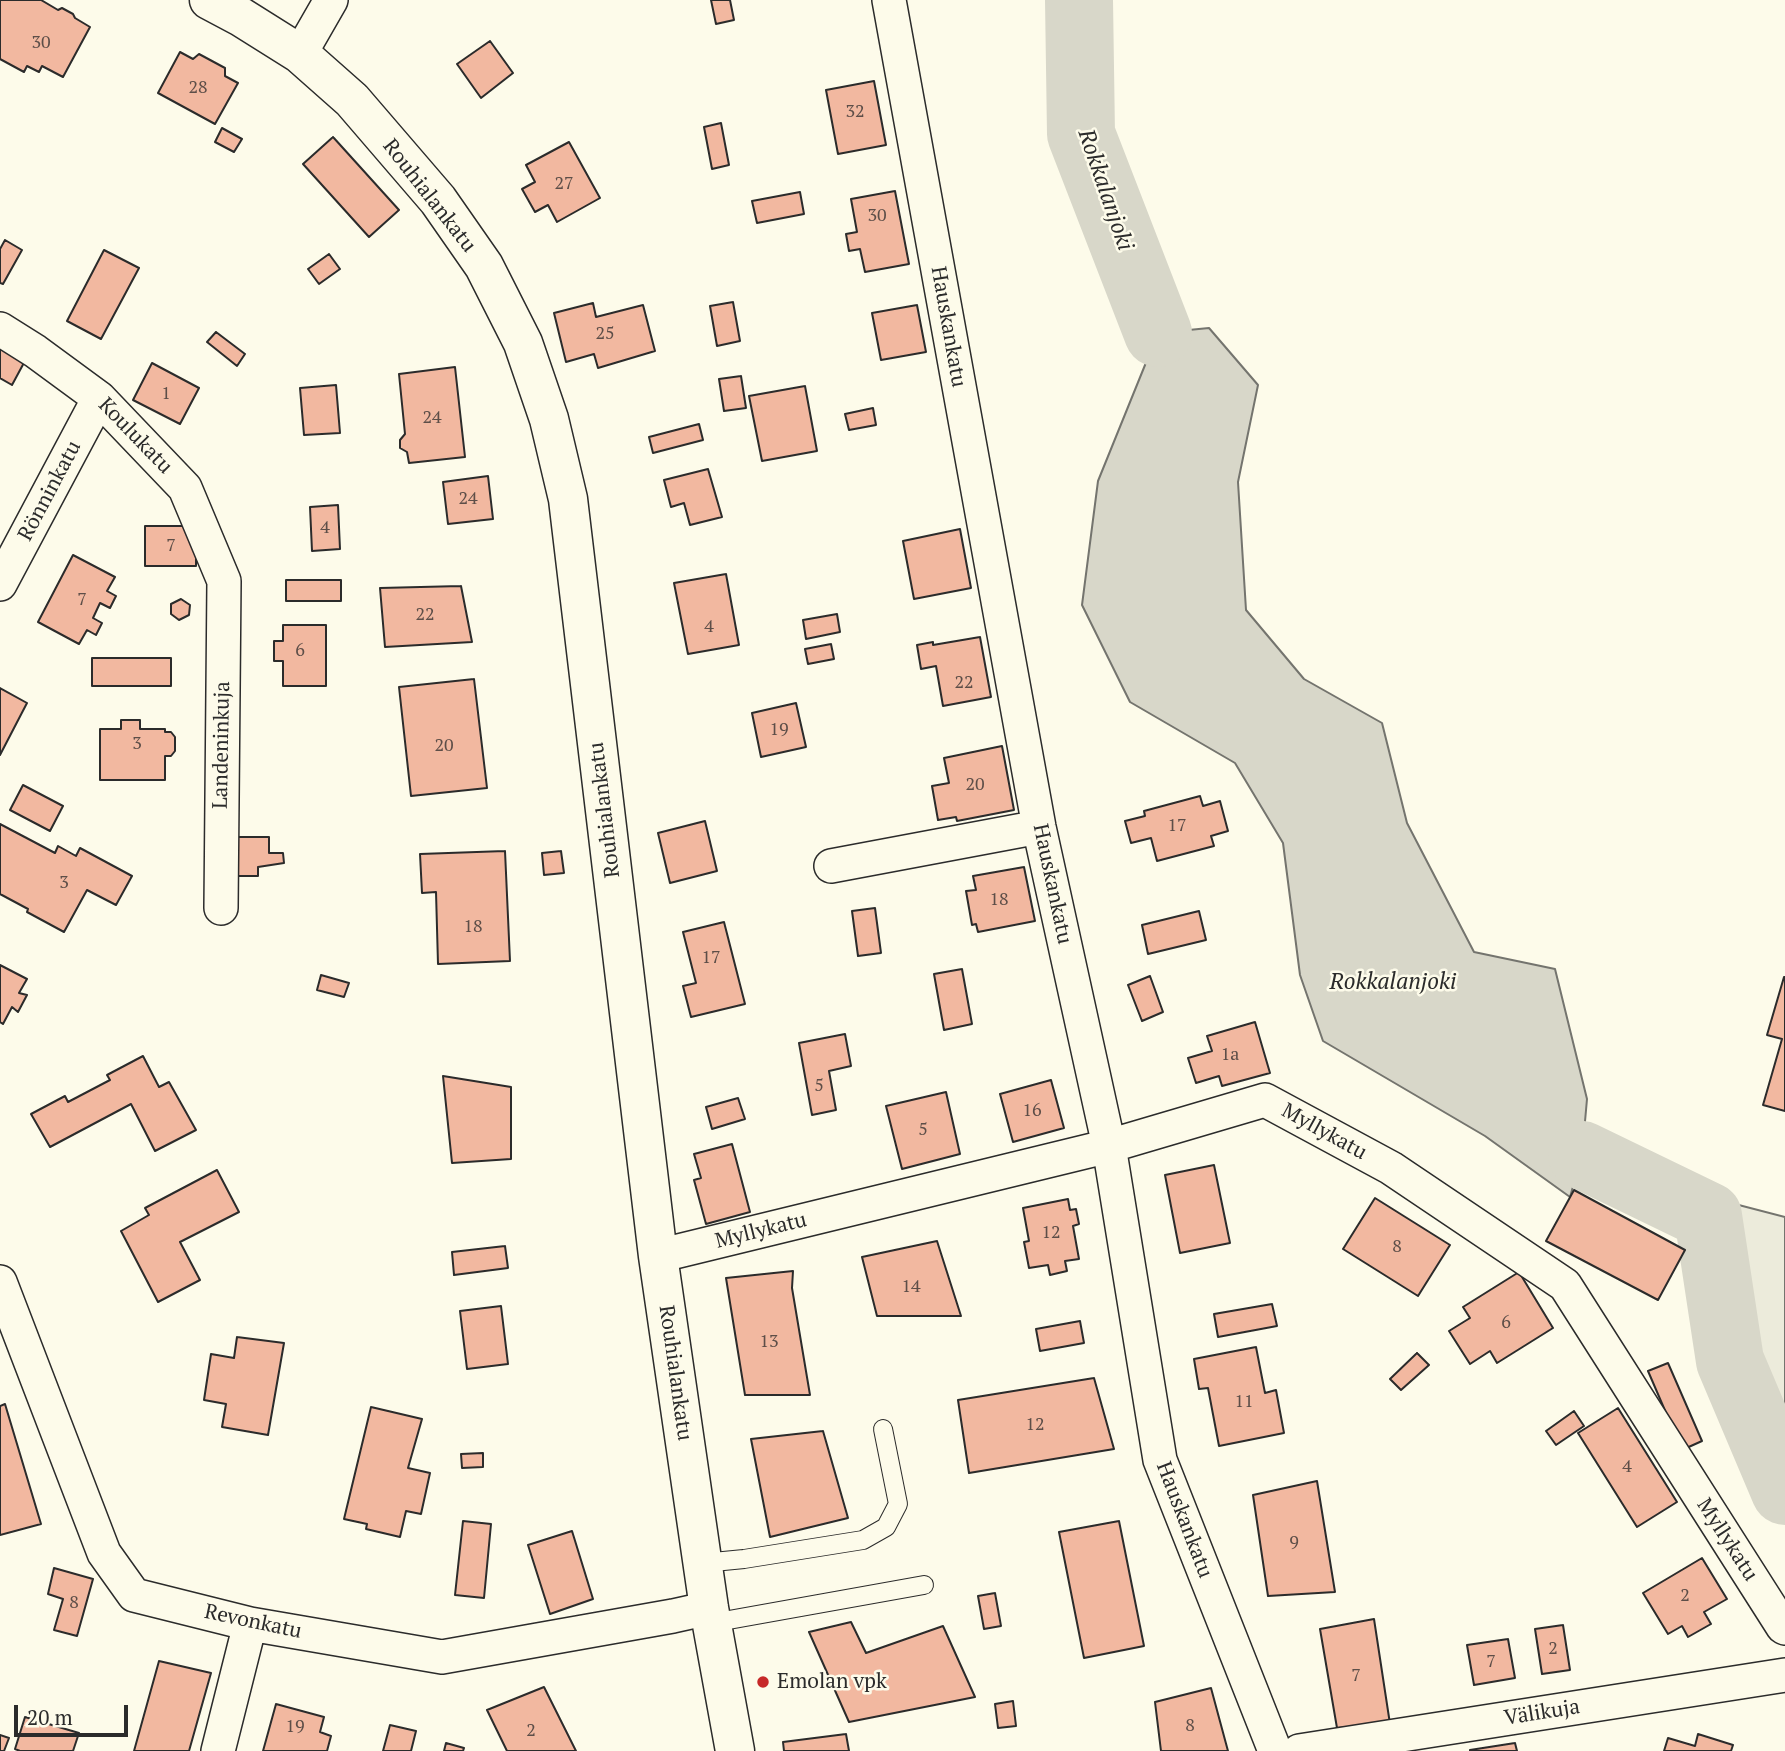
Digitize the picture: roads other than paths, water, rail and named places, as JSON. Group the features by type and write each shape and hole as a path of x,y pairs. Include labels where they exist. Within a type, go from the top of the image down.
{"street":[{"name":"Rouhialankatu","path":"209,0 241,16 300,54 352,100 438,200 484,266 523,343 549,419 568,499 658,1256 711,1616 735,1751"},
{"path":"300,54 331,0"},
{"name":"Hauskankatu","path":"888,0 1039,827 1109,1146 1160,1460 1275,1751"},
{"name":"Koulukatu","path":"0,329 99,398 186,488 224,581"},
{"name":"Rönninkatu","path":"0,584 99,398"},
{"name":"Landeninkuja","path":"221,908 224,581"},
{"path":"831,866 1039,827"},
{"name":"Myllykatu","path":"658,1256 1109,1146 1265,1100 1391,1168 1565,1285 1785,1628"},
{"name":"Revonkatu","path":"0,1282 104,1553 134,1595 250,1624 442,1657 673,1616 711,1616"},
{"path":"218,1751 250,1624"},
{"name":"Välikuja","path":"1298,1751 1785,1675"}],"lane":[{"path":"703,1563 863,1540 886,1527 898,1504 883,1429"},
{"path":"711,1616 924,1585"}],"water":[{"name":"Rokkalanjoki","path":"1209,328 1258,385 1238,482 1246,610 1304,679 1382,723 1407,823 1474,952 1555,969 1587,1099 1582,1155 1570,1197 1485,1136 1323,1041 1300,975 1283,843 1235,763 1130,702 1082,605 1098,481 1158,333"}],"waterway":[{"name":"Rokkalanjoki","path":"1079,0 1081,134 1158,333"},
{"name":"Rokkalanjoki","path":"1582,1155 1708,1216 1730,1361 1785,1491"}],"place":[{"name":"Emolan vpk","path":"763,1682"}]}
